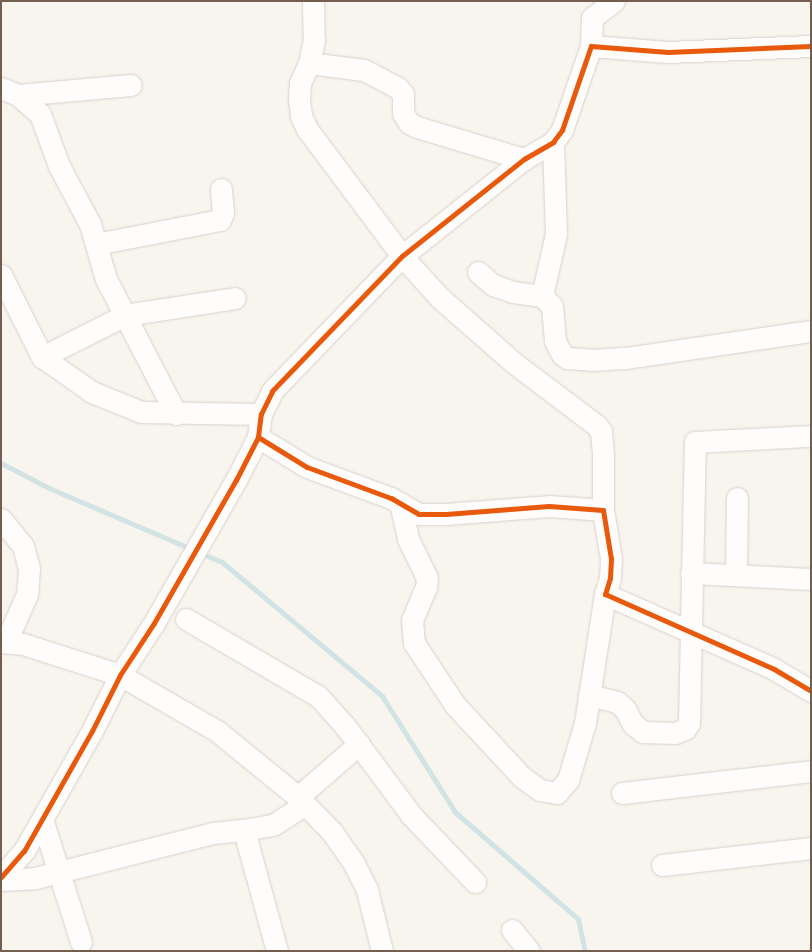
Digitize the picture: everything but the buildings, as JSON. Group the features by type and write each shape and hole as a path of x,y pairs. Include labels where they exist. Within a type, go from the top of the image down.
{"street":[{"path":"314,1 314,40 309,63 300,83 301,116 307,129 402,256 440,298 514,363 596,425 601,431 603,455 603,510 611,559 610,578 605,594 585,723 568,780 557,792 540,790 522,777 454,705 414,643 412,620 426,587 427,578 408,540 400,503"},
{"path":"1,878 24,852 92,731 120,674 154,623 236,480 258,437 261,414 272,391 402,256 524,159 553,142 562,130 591,46 592,18 614,1"},
{"path":"591,46 668,52 811,46"},
{"path":"309,63 364,70 398,88 403,94 403,114 409,123 417,127 524,159"},
{"path":"10,91 131,85"},
{"path":"10,91 40,114 59,166 90,224 106,279 176,414"},
{"path":"542,296 556,234 553,142"},
{"path":"96,244 220,220 223,213 221,189"},
{"path":"478,272 493,285 513,292 542,296 552,306 555,341 562,354 567,358 593,360 625,358 811,331"},
{"path":"1,275 42,357 92,392 141,412 176,414 261,414"},
{"path":"42,357 125,314 234,298"},
{"path":"589,695 617,702 625,709 633,724 644,732 675,733 685,729 689,723 689,630 695,442 811,436"},
{"path":"258,437 307,467 400,503 419,514 446,514 549,506 603,510"},
{"path":"736,575 737,498"},
{"path":"1,519 23,546 29,568 27,594 4,642 23,644 120,674 217,732 301,801 332,832 354,864 367,890 382,951"},
{"path":"691,573 811,579"},
{"path":"605,594 774,669 811,691"},
{"path":"186,619 318,696 359,744 411,815 475,882"},
{"path":"1,878 35,878 212,833 273,825 301,801 359,744"},
{"path":"622,793 811,771"},
{"path":"42,819 81,942"},
{"path":"244,830 277,951"},
{"path":"662,865 811,848"},
{"path":"512,930 529,951"}],"waterway":[{"path":"1,463 49,488 191,549"},
{"path":"200,553 222,562 382,696 455,812 578,919 585,951"}],"cycle path":[{"path":"1,877 24,851 92,731 120,675 154,623 236,480 258,437 261,414 272,391 402,256 524,159 553,142 562,130 591,46 668,52 811,46"},
{"path":"258,437 307,467 391,498 419,514 446,514 549,506 603,510 611,559 610,578 605,594 774,669 811,691"}]}
